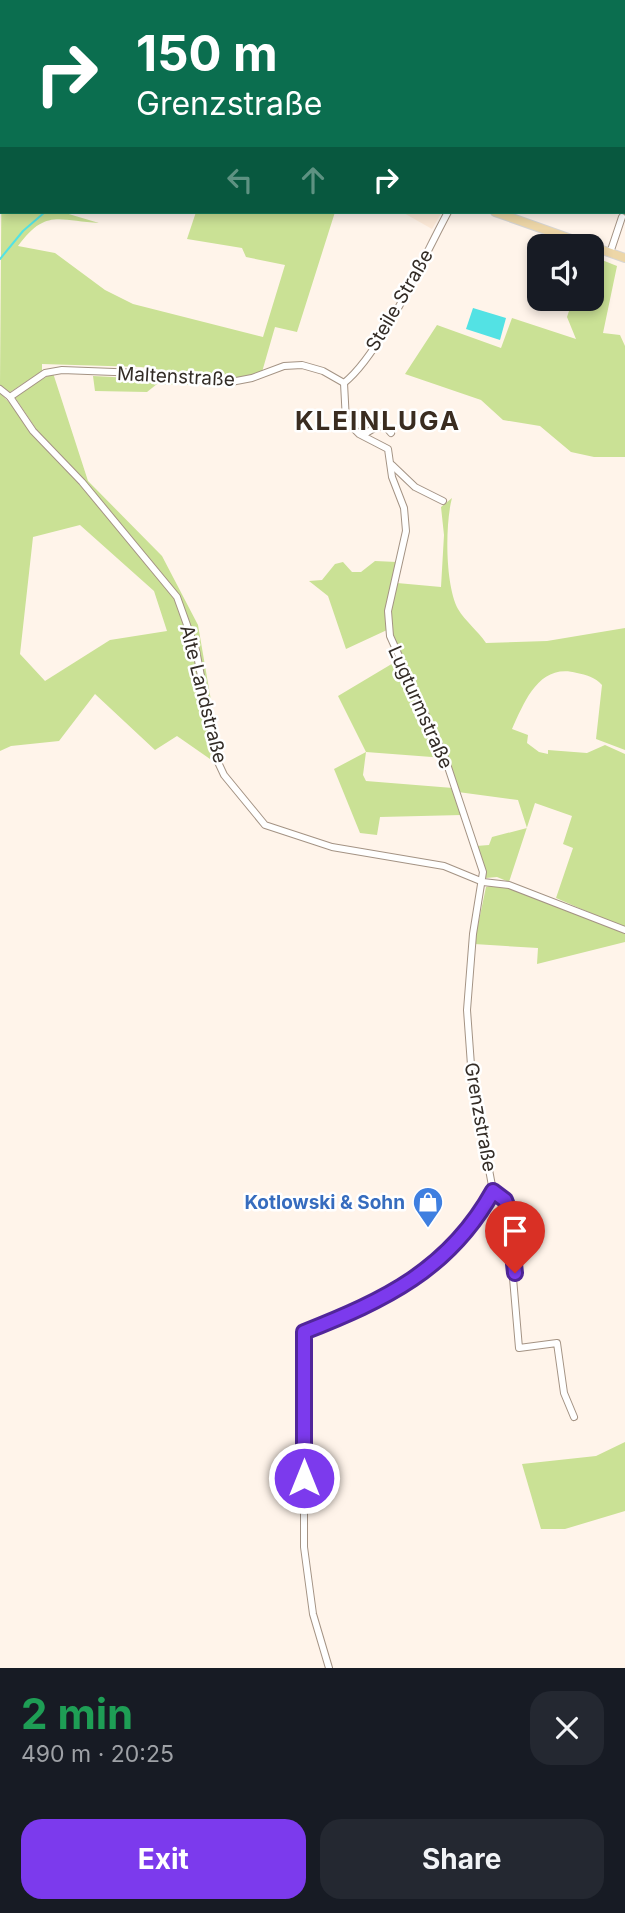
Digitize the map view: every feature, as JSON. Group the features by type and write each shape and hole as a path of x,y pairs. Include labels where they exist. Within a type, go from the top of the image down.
{"main road":[{"path":"501,214 625,258"}],"street":[{"name":"Steile Straße","path":"344,383 363,364 447,214"},
{"path":"610,253 622,217"},
{"name":"Maltenstraße","path":"10,397 45,373 62,370 141,373 231,382 252,379 284,366 302,365 323,371 344,383"},
{"path":"344,383 346,421 363,435 376,427 385,426 391,433"},
{"name":"Alte Landstraße","path":"0,389 10,397 33,431 82,482 177,597 196,650 217,760 224,775 265,825 332,847 444,866 484,882 498,882 625,930"},
{"name":"Lugturmstraße","path":"363,435 388,449 392,477 407,525 388,611 390,636 445,758 484,882"},
{"path":"392,465 410,484 443,501"},
{"name":"Grenzstraße","path":"328,1668 313,1614 304,1547 304,1332 375,1302 411,1283 462,1237 493,1191 472,1079 467,1010 473,933 484,882"},
{"path":"493,1191 505,1200 508,1208 519,1348 557,1343 565,1394 574,1417"}],"shaded area":[{"path":"406,214 441,214 432,229"}],"green space":[{"path":"1,214 69,214 99,223 63,219 45,221 18,246 55,253 105,290 133,304 263,337 285,265 246,257 242,248 187,239 195,214 334,214 297,332 275,327 262,372 231,380 141,367 42,364 42,371 9,393 0,385"},
{"path":"604,261 617,266 603,333 620,335 625,346 625,457 594,457 571,452 540,426 503,420 481,400 405,374 437,325 501,348 512,318 576,339 567,317 569,311 604,311"},
{"path":"53,373 88,481 162,556 198,625 214,718 210,759 177,736 155,750 95,694 59,741 11,746 0,751 0,393 39,433 14,396","holes":["80,525 154,591 167,631 110,640 45,681 20,654 33,537"]},
{"path":"93,376 190,381 190,385 157,384 147,392 95,391"},
{"path":"452,498 447,538 454,598 464,618 486,643 547,641 625,628 625,750 596,739 602,685 593,678 577,673 564,671 543,679 528,696 512,729 528,735 527,743 539,752 548,754 548,750 587,753 605,745 625,754 625,928 556,898 573,848 563,844 572,816 535,803 527,828 518,800 458,792 448,757 392,638 389,616 397,583 441,587 444,535 441,507"},
{"path":"375,561 397,562 387,630 346,649 328,596 309,581 322,580 335,564 343,562 352,572 361,572"},
{"path":"400,659 445,758 366,752 338,696"},
{"path":"366,752 363,775 366,781 453,788 462,815 380,817 377,835 360,833 334,769"},
{"path":"527,828 509,882 497,877 486,878 476,846 489,845 492,837"},
{"path":"498,884 584,915 625,934 625,942 537,964 538,948 474,944 486,887"},
{"path":"625,1442 625,1511 565,1529 541,1529 522,1464 596,1456"}],"water":[{"path":"473,308 506,318 500,340 466,329"}],"waterway":[{"path":"0,259 23,231 43,214"}],"place":[{"name":"Kotlowski & Sohn","path":"428,1229"}],"district":[{"name":"KLEINLUGA","path":"378,421"}],"route":[{"path":"304,1478 304,1332 353,1312 411,1283 462,1237 483,1210 493,1191 505,1200 508,1208 515,1273"}]}
